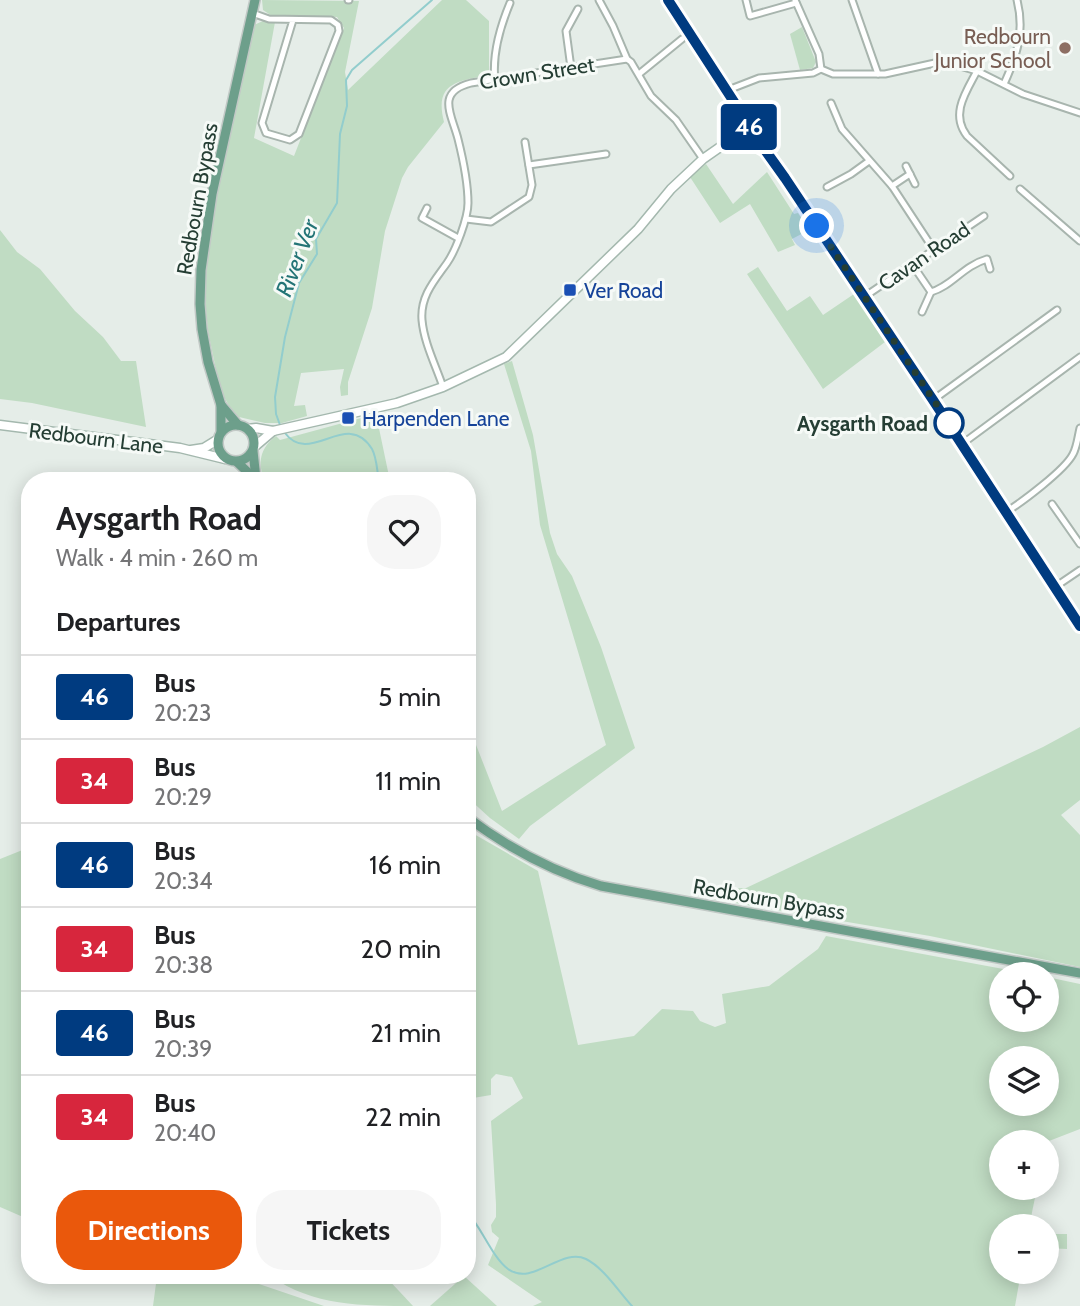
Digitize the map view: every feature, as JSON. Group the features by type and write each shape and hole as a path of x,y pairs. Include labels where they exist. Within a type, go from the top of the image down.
{"main road":[{"name":"Redbourn Bypass","path":"219,436 221,405 208,362 202,329 201,270 212,194 255,0"},
{"name":"Redbourn Bypass","path":"221,405 243,427"},
{"path":"248,472 237,462 225,459 219,451 219,436 228,426 243,427 253,436 256,472"},
{"path":"237,462 245,459 253,449"},
{"name":"Redbourn Bypass","path":"476,824 539,863 600,886 1080,973"}],"street":[{"name":"Crown Street","path":"599,0 627,59 656,102 676,120 703,159"},
{"path":"668,0 686,36 728,90 747,122 749,141"},
{"path":"746,0 750,16 796,1 820,54 821,69"},
{"path":"852,0 878,74"},
{"path":"1004,84 1018,50 1021,26 1017,0"},
{"path":"495,80 495,59 500,33 510,4"},
{"path":"571,68 566,31 578,9"},
{"path":"251,13 269,19 335,21 339,28 299,134 290,140 267,133 262,123 293,20"},
{"path":"639,74 686,36"},
{"name":"Crown Street","path":"466,219 468,196 458,137 449,113 449,100 457,89 495,80 627,59"},
{"path":"728,90 759,78 813,73 821,69 833,74 878,74 944,63 976,71 1032,97 1080,113"},
{"path":"976,71 960,104 958,117 967,136 1010,176"},
{"path":"831,103 842,129 892,186 934,250"},
{"path":"243,427 277,430 397,403 443,387 506,356 638,229 671,189 703,159 723,145 749,141 765,150 933,400 1080,626"},
{"path":"443,387 422,319 424,305 433,280 449,261 466,219 491,222 523,202 532,190 525,142"},
{"path":"529,165 606,154"},
{"path":"827,187 869,161"},
{"path":"906,166 915,184"},
{"path":"892,186 910,174"},
{"path":"1020,189 1080,242"},
{"path":"427,208 422,218 457,238"},
{"name":"Cavan Road","path":"864,297 984,216"},
{"path":"922,312 931,292 976,262 987,259 990,269"},
{"path":"912,264 931,292"},
{"path":"933,400 1057,310"},
{"path":"962,444 1080,357"},
{"name":"Redbourn Lane","path":"0,425 191,450 225,459"},
{"path":"1006,512 1033,493 1069,460 1075,450 1080,428"},
{"path":"253,449 277,430"},
{"name":"Redbourn Lane","path":"191,450 204,448 219,436"},
{"path":"1052,504 1080,544"},
{"path":"1055,587 1080,570"}],"green space":[{"path":"262,0 359,1 345,72 348,90 442,0 466,0 489,21 489,75 458,82 445,92 442,99 444,122 402,178 385,231 372,308 348,382 348,395 341,396 344,369 301,373 294,406 305,405 307,416 282,423 265,423 239,417 220,389 208,331 204,289 212,218 254,25 263,21 275,22 254,138 294,156 344,28 337,17 272,16 263,10"},
{"path":"802,27 816,62 813,68 800,70 790,34"},
{"path":"706,164 733,204 767,172 794,214 798,213 809,230 792,239 795,245 778,252 750,204 720,223 690,177"},
{"path":"0,230 17,252 40,269 75,311 103,337 121,361 136,361 146,427 0,399"},
{"path":"758,267 787,311 810,296 823,315 854,294 885,342 823,389 747,274"},
{"path":"512,361 533,435 550,533 557,554 572,576 601,647 635,748 530,826 519,839 476,805 476,745 502,811 606,745 540,525 531,451 504,364"},
{"path":"376,414 388,472 262,472 263,451 276,436 280,440"},
{"path":"1080,727 1080,800 1061,815 1080,835 1080,967 930,936 700,897 707,889 746,888"},
{"path":"476,835 538,871 578,1045 634,1036 662,1009 693,1011 700,1021 715,1027 726,1023 722,994 769,986 818,949 826,936 989,966 989,1032 1059,1032 1059,980 1080,984 1080,1129 1059,1137 1059,1130 989,1130 989,1200 1035,1200 1032,1214 989,1214 989,1284 1019,1284 1015,1306 533,1306 542,1302 488,1265 499,1238 492,1232 491,1225 496,1217 496,1204 491,1121 523,1098 512,1077 496,1074 491,1079 491,1095 476,1098"},
{"path":"21,851 21,1216 0,1207 0,859"},
{"path":"1059,1234 1067,1234 1067,1249 1059,1249"},
{"path":"156,1284 259,1284 324,1306 153,1306"},
{"path":"284,1284 392,1284 413,1306 339,1302 321,1299"},
{"path":"455,1284 473,1284 497,1306 430,1306"}],"waterway":[{"name":"River Ver","path":"280,425 275,397 285,337 299,283 317,254 316,239 337,203 340,134 347,106 346,80 352,70 432,0"},
{"name":"River Ver","path":"285,433 295,442 306,444 340,435 351,434 362,438 374,453 378,472"},
{"name":"River Ver","path":"476,1225 508,1269 527,1273 567,1258 586,1259 605,1274 632,1306"}],"bus line":[{"name":"46","path":"668,0 747,122 749,141 765,150 785,178 1080,626"}],"place":[{"name":"Redbourn Junior School","path":"1065,48"},
{"name":"Ver Road","path":"570,290"},
{"name":"Harpenden Lane","path":"348,418"},
{"name":"Aysgarth Road","path":"949,423"}],"route":[{"path":"817,226 949,423"}]}
